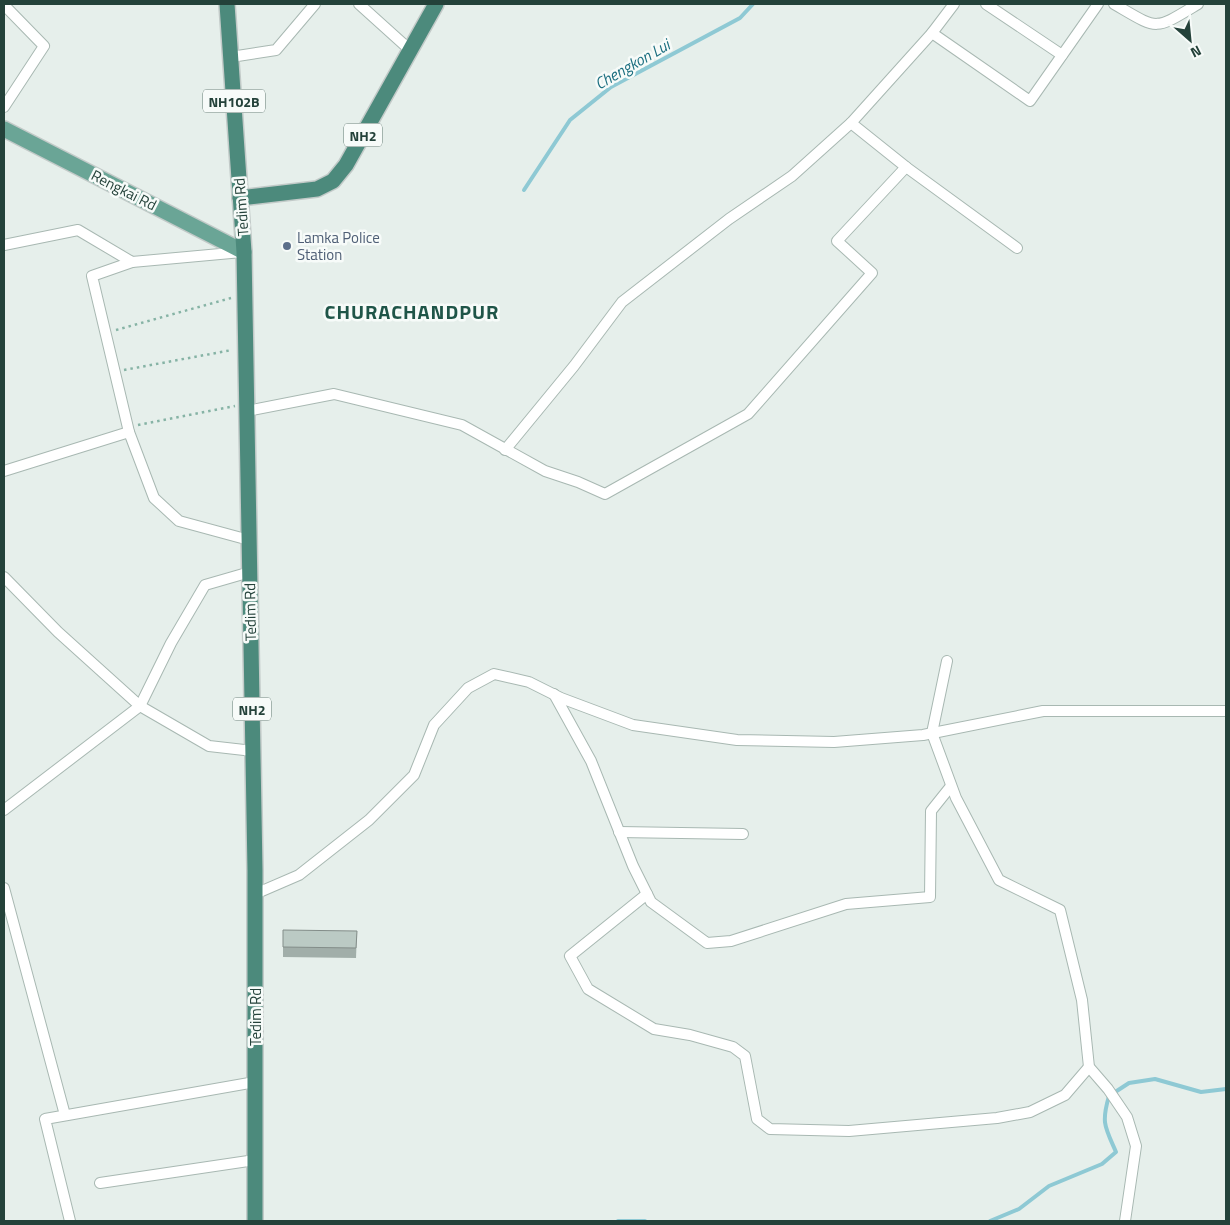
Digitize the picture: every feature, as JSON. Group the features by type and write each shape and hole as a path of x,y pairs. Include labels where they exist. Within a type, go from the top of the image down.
{"highway":[{"name":"Tedim Rd","path":"227,4 244,252 245,294 255,894 255,1221"},
{"name":"NH2","path":"240,198 317,189 333,181 346,165 436,4"}],"main road":[{"name":"Rengkai Rd","path":"4,129 244,252"}],"street":[{"path":"231,57 276,50 314,4"},
{"path":"359,4 410,50"},
{"path":"505,450 622,302 729,220 792,176 851,123 932,33 954,4"},
{"path":"986,4 1062,55"},
{"path":"932,33 1030,100 1098,4"},
{"path":"1114,4 1150,24 1163,24 1198,4"},
{"path":"4,5 44,46 4,107"},
{"path":"851,123 906,167 1017,248"},
{"path":"247,407 334,394 462,425 545,471 578,482 604,494 748,414 872,273 837,241 906,167"},
{"path":"4,245 78,230 132,262"},
{"path":"244,252 132,262 92,276 128,430 154,498 179,521 249,540"},
{"path":"4,471 128,430"},
{"path":"4,810 140,706 171,643 205,585 250,572"},
{"path":"4,577 58,632 140,706 209,746 253,751"},
{"path":"947,661 932,733 952,786 998,880 1060,910 1082,1000 1088,1067 1101,1081 1127,1117 1136,1146 1125,1221"},
{"path":"255,894 299,875 369,820 414,775 434,725 468,688 494,674 528,682 634,725 737,740 834,742 932,733 1043,711 1226,711"},
{"path":"554,694 591,761 619,832 651,902 707,943 731,941 846,904 930,897 931,811 952,786"},
{"path":"619,832 743,834"},
{"path":"4,888 65,1115"},
{"path":"647,894 570,956 588,989 654,1029 690,1035 733,1047 745,1056 758,1119 770,1129 849,1130 997,1118 1030,1112 1065,1095 1088,1067"},
{"path":"70,1221 45,1119 255,1082"},
{"path":"100,1183 255,1160"}],"path":[{"path":"105,333 245,294"},
{"path":"114,372 246,348"},
{"path":"128,430 247,407"}],"building":[{"path":"283,930 357,931 356,948 283,947"}],"waterway":[{"name":"Chengkon Lui","path":"524,190 570,120 611,87 740,18 753,4"},
{"path":"990,1221 1019,1209 1049,1186 1102,1164 1116,1152 1105,1125 1105,1113 1109,1096 1129,1083 1155,1079 1201,1092 1226,1089"},
{"path":"618,1221 645,1221"}],"place":[{"name":"Lamka Police Station","path":"287,246"}],"district":[{"name":"CHURACHANDPUR","path":"412,311"}]}
